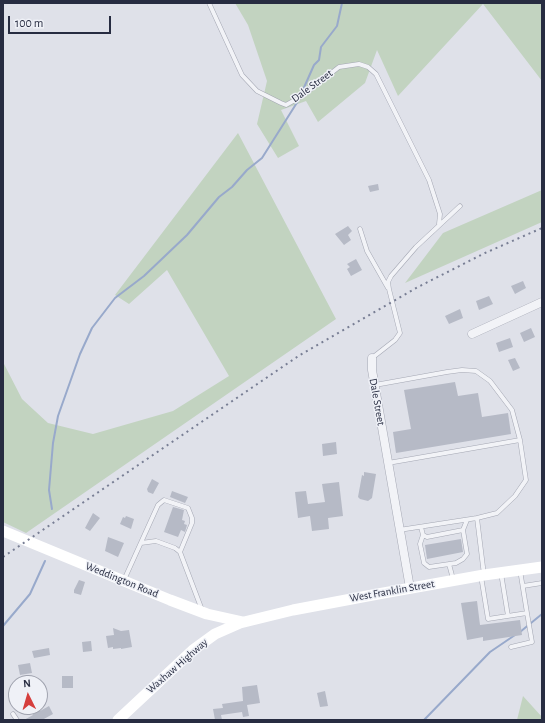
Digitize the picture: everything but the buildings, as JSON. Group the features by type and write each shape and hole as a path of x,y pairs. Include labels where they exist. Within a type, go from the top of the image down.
{"main road":[{"name":"Weddington Road","path":"3,531 203,611 243,622"},
{"name":"West Franklin Street","path":"243,622 293,610 453,580 501,572 542,568"},
{"name":"Waxhaw Highway","path":"118,720 193,650 215,634 243,622"}],"street":[{"path":"472,334 542,302"},
{"name":"Dale Street","path":"372,358 374,385 410,588"}],"lane":[{"name":"Dale Street","path":"209,3 242,75 257,92 286,105 302,96 339,67 359,64 368,66 376,74 429,180 440,214 439,224"},
{"path":"389,289 388,282 395,270 439,224 460,206"},
{"path":"360,229 367,251 389,289"},
{"name":"Dale Street","path":"372,358 395,340 400,332 389,289"},
{"path":"374,385 447,372 462,370 476,371 490,381 512,410 520,440 526,480 516,496 497,513 467,520 399,530"},
{"path":"388,463 520,440"},
{"path":"124,580 158,505 164,500 188,508 192,518 192,523 180,552"},
{"path":"477,518 482,575 488,619 528,613"},
{"path":"421,527 423,535 420,544 424,563 429,567 449,564 463,559 467,554 462,530 467,520"},
{"path":"423,535 427,537 462,530"},
{"path":"141,543 156,541 175,548 180,552 203,611"},
{"path":"449,564 453,580"},
{"path":"511,647 532,642 520,570"},
{"path":"501,572 508,616"},
{"path":"523,586 542,583"}],"green space":[{"path":"235,3 542,3 542,81 483,4 398,96 377,50 365,83 318,122 306,101 281,110 299,146 278,158 257,124 267,81 248,25"},
{"path":"238,133 336,319 26,533 3,522 3,362 22,399 48,423 93,434 173,411 229,376 167,270 129,304 115,295"},
{"path":"542,190 542,222 405,283 443,233"},
{"path":"523,696 542,717 542,720 517,720"}],"waterway":[{"path":"52,509 49,490 53,443 58,416 80,354 92,328 115,298 144,276 187,235 219,197 232,187 247,170 262,158 298,101 314,65 319,60 321,47 337,26 342,3"},
{"path":"3,626 30,594 45,561"},
{"path":"520,632 542,614"},
{"path":"424,720 490,652 515,635"}],"railway":[{"path":"3,557 300,355 418,287 485,253 542,228"}]}
